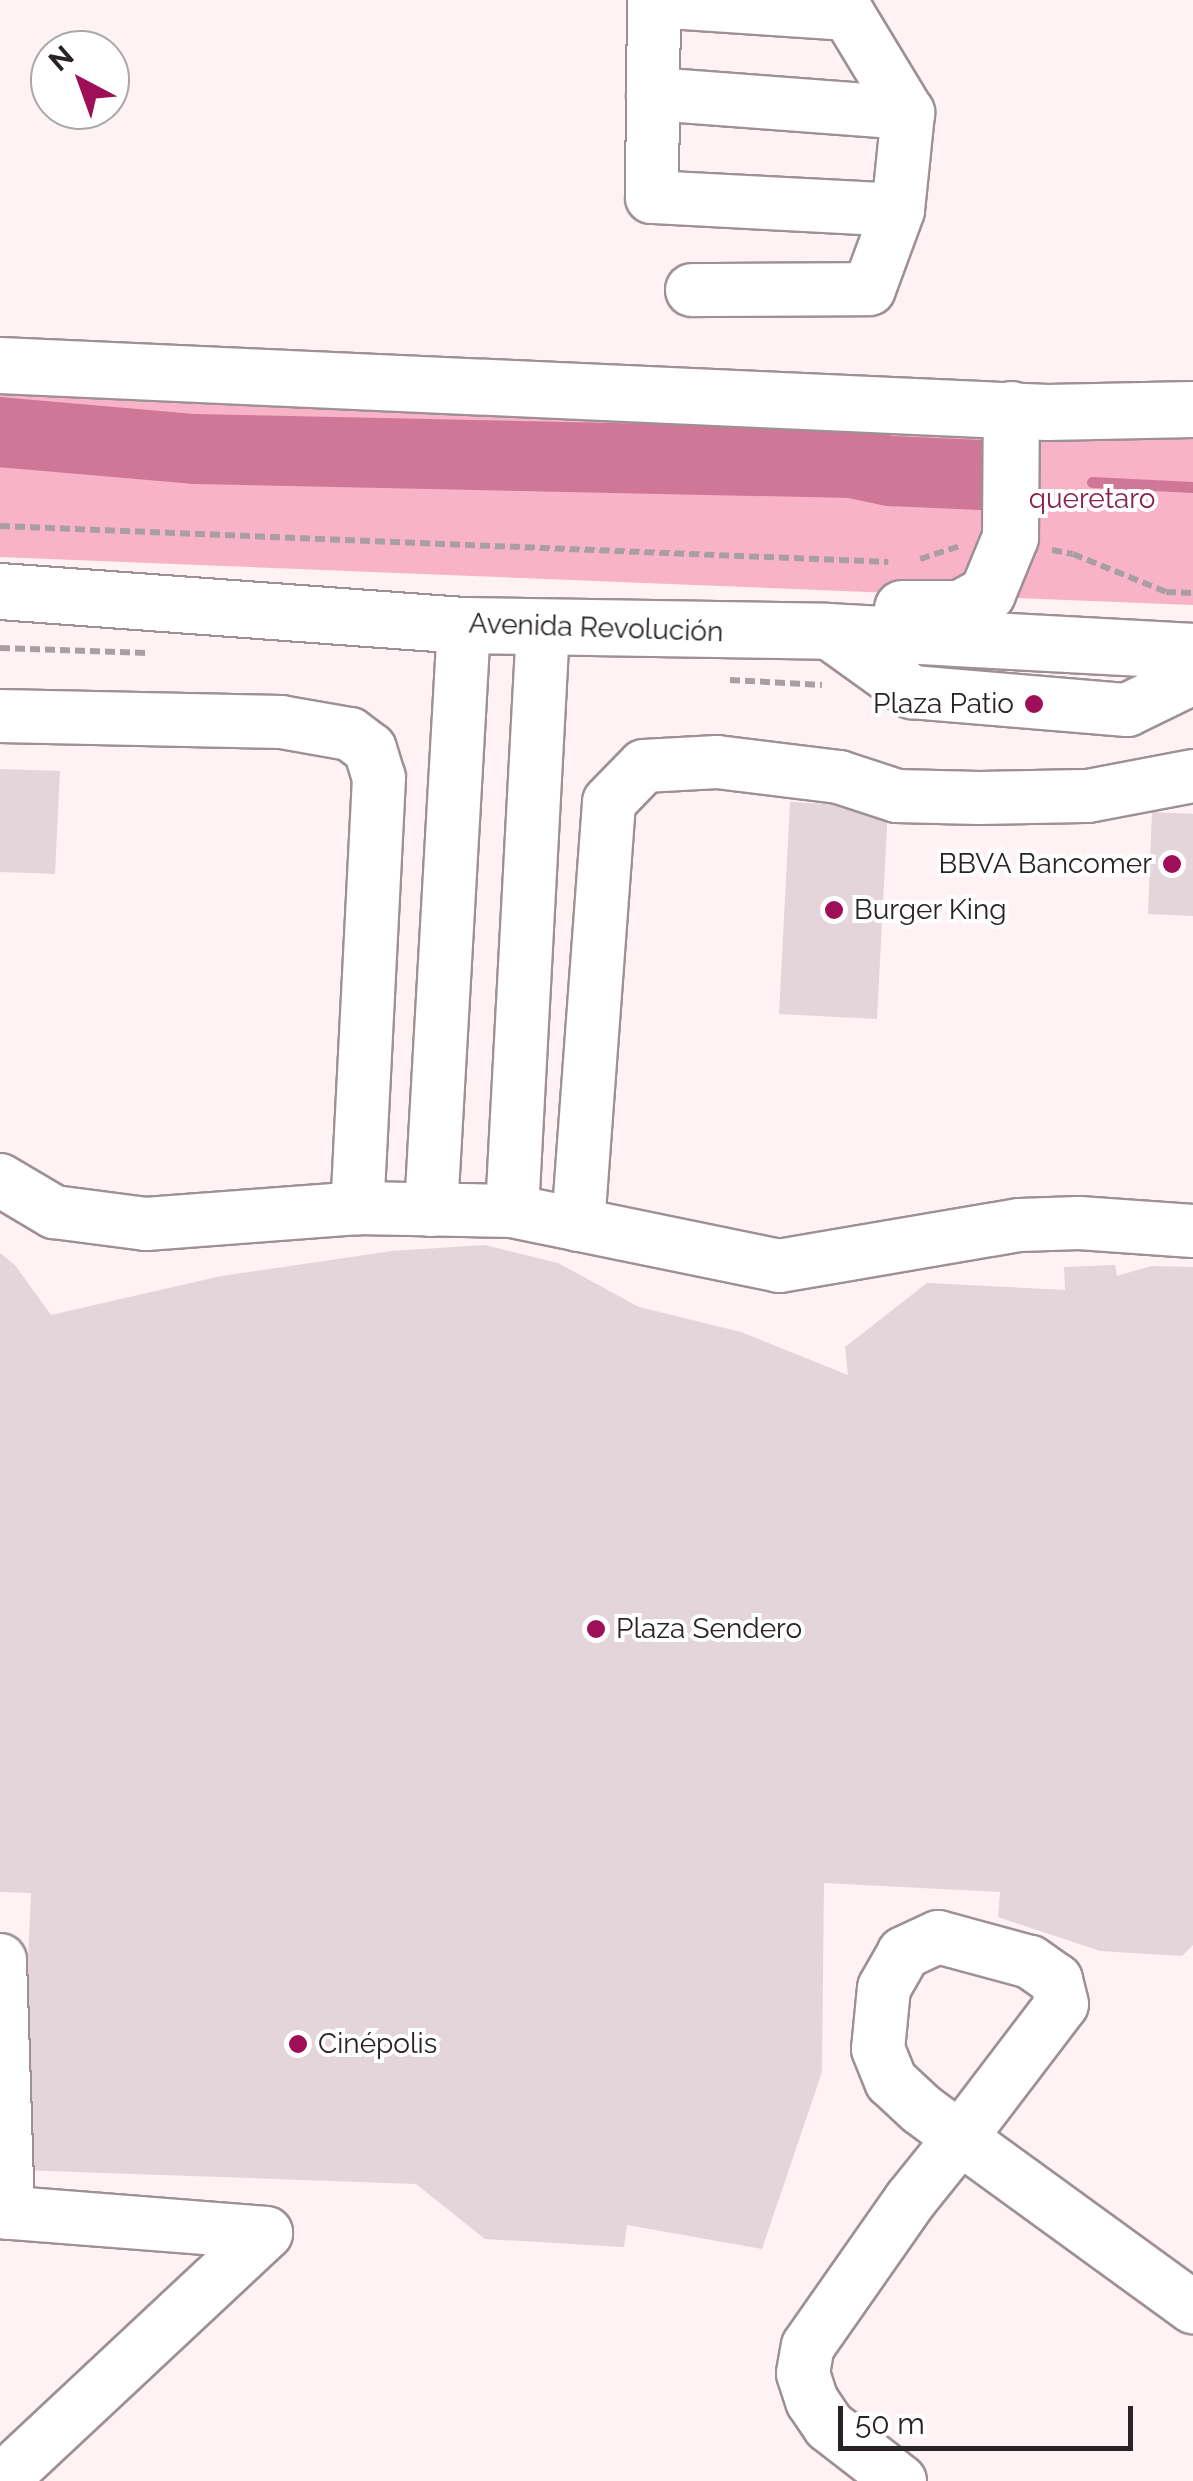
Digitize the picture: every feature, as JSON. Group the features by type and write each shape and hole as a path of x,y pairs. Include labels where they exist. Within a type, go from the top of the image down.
{"main road":[{"path":"0,365 1011,422 1193,409"},
{"path":"712,656 764,604 960,608 987,593 1009,542 1011,422"},
{"name":"Avenida Revolución","path":"0,591 543,628 712,656 827,631 1193,651"}],"lane":[{"path":"692,290 869,289 898,210 908,113 848,14 789,4 654,1 652,196 898,210"},
{"path":"653,94 908,113"},
{"path":"431,1210 464,625"},
{"path":"512,1211 543,628"},
{"path":"827,631 912,692 1127,710 1193,678"},
{"path":"0,716 281,722 350,734 370,749 378,763 357,1208"},
{"path":"578,1224 609,802 644,766 718,762 839,778 898,796 1088,796 1193,776"},
{"path":"0,1180 54,1212 146,1224 254,1220 357,1208 512,1211 779,1266 1020,1226 1079,1223 1193,1232"},
{"path":"0,1960 4,2212 266,2233 1,2481"},
{"path":"900,2481 829,2426 812,2401 803,2373 808,2346 823,2320 960,2138 1193,2308"}],"path":[{"path":"0,526 889,562"},
{"path":"909,563 952,546 1009,542 1073,554 1166,592 1193,593"},
{"path":"0,648 155,653"},
{"path":"712,656 825,686"}],"green space":[{"name":"queretaro","path":"0,354 1193,399 1193,605 0,557"}],"building":[{"path":"0,769 60,771 55,874 0,872"},
{"name":"Burger King","path":"790,802 888,807 877,1019 779,1014"},
{"name":"BBVA Bancomer","path":"1152,812 1193,814 1193,916 1148,914"},
{"name":"Plaza Sendero","path":"485,1245 558,1263 639,1307 741,1332 848,1375 845,1347 927,1283 1065,1290 1064,1267 1115,1265 1117,1276 1151,1266 1193,1267 1193,1945 1182,1956 1100,1951 998,1917 1000,1892 824,1883 822,2072 762,2249 627,2225 624,2247 485,2239 416,2184 19,2170 31,1893 0,1892 0,1253 15,1265 51,1315 221,1276 392,1251"}],"waterway":[{"path":"0,432 194,449 852,463 891,471 981,475"},
{"path":"1092,482 1193,487"}],"place":[{"name":"Plaza Patio","path":"1034,704"},
{"name":"BBVA Bancomer","path":"1172,864"},
{"name":"Burger King","path":"834,910"},
{"name":"Plaza Sendero","path":"596,1629"},
{"name":"Cinépolis","path":"298,2044"}]}
